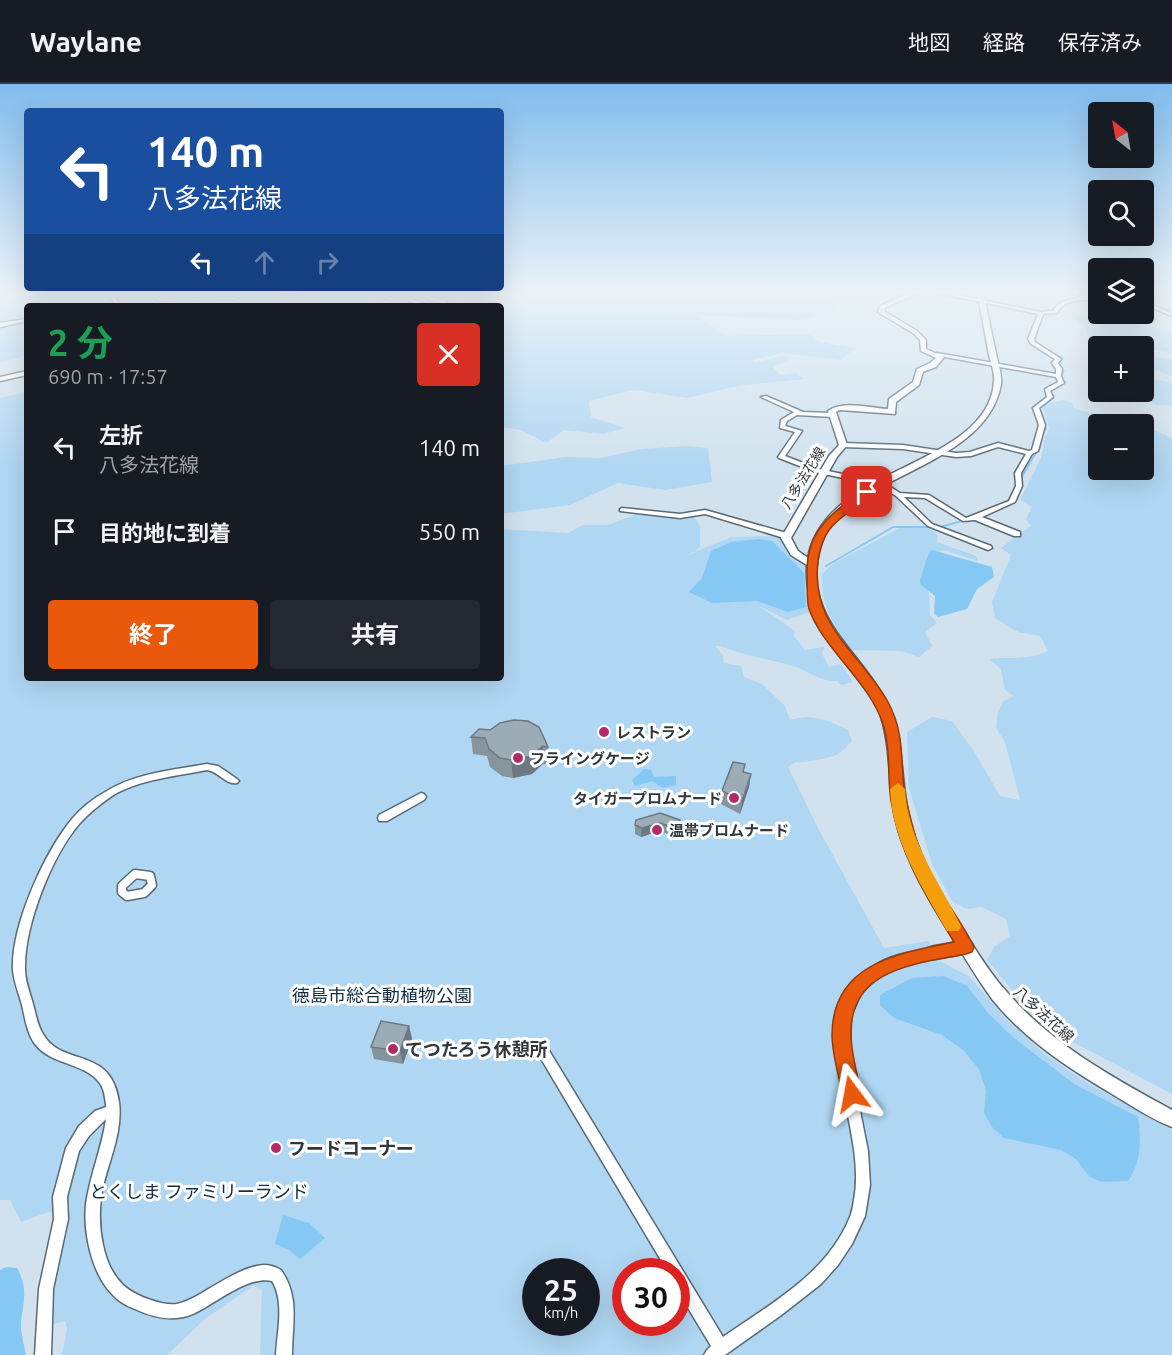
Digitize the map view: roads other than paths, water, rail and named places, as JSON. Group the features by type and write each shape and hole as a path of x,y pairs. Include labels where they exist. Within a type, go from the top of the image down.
{"main road":[{"path":"832,415 832,411 839,408 892,412 892,401 916,383 920,371 933,365 940,357 924,350"},
{"name":"八多法花線","path":"993,350 998,393 990,411 963,436 841,509 829,521 816,544 812,564 815,608 825,627 882,703 891,725 897,756 898,801 915,858 924,879 998,994 1052,1047 1090,1073 1172,1119"},
{"name":"八多法花線","path":"787,536 843,444 832,415"},
{"path":"787,536 794,553 812,564"}],"street":[{"path":"898,495 927,496 965,520 976,518 994,507 1012,502 1019,486 1018,473 1030,453 1035,451 1042,425 1036,408 1050,397 1047,390 1061,383 1058,376 1059,369 1055,363 1058,359 1046,350"},
{"path":"937,355 1058,376"},
{"path":"0,379 24,374"},
{"path":"764,397 801,413"},
{"path":"832,415 801,413 790,415 784,420 782,427 799,431 781,457 825,472 882,484 938,529 988,548"},
{"path":"843,444 880,445 971,454 998,445 1030,453"},
{"path":"622,510 681,516 705,512 787,536"},
{"path":"976,518 1017,534"},
{"path":"234,781 215,768 207,767 156,776 113,792 74,823 42,882 20,956 19,972 33,1028 48,1049 66,1060 95,1070 105,1078 111,1091 108,1150 93,1205 99,1257 115,1287 141,1304 158,1310 178,1311 197,1306 249,1275 261,1270 271,1271 278,1275 285,1295 284,1355"},
{"path":"383,818 421,797"},
{"path":"690,1300 716,1351 826,1271 842,1249 859,1215 865,1173 861,1138 844,1063 841,1036 843,1016 851,996 864,980 879,968 896,961 966,947"},
{"path":"541,1048 667,1258"},
{"path":"43,1355 46,1289 61,1219 60,1197 72,1148 84,1131 100,1115 111,1111"}],"waterway":[{"path":"1048,350 1063,358 1059,364 1064,371 1061,377 1066,382 1062,384"},
{"path":"1043,416 1040,407 1054,398 1050,390"},
{"path":"1041,436 1046,429 1042,415"},
{"path":"1021,478 1037,451"},
{"path":"1014,499 1018,497 1021,485"},
{"path":"978,514 1008,502"},
{"path":"940,527 970,519"},
{"path":"826,566 893,527 933,527"}],"place":[{"name":"レストラン","path":"604,732"},
{"name":"フライングケージ","path":"518,758"},
{"name":"タイガープロムナード","path":"734,798"},
{"name":"温帯ブロムナード","path":"657,830"},
{"name":"てつたろう休憩所","path":"393,1049"},
{"name":"フードコーナー","path":"276,1148"}],"park label":[{"name":"徳島市総合動植物公園","path":"382,995"},
{"name":"とくしま ファミリーランド","path":"199,1191"}]}
